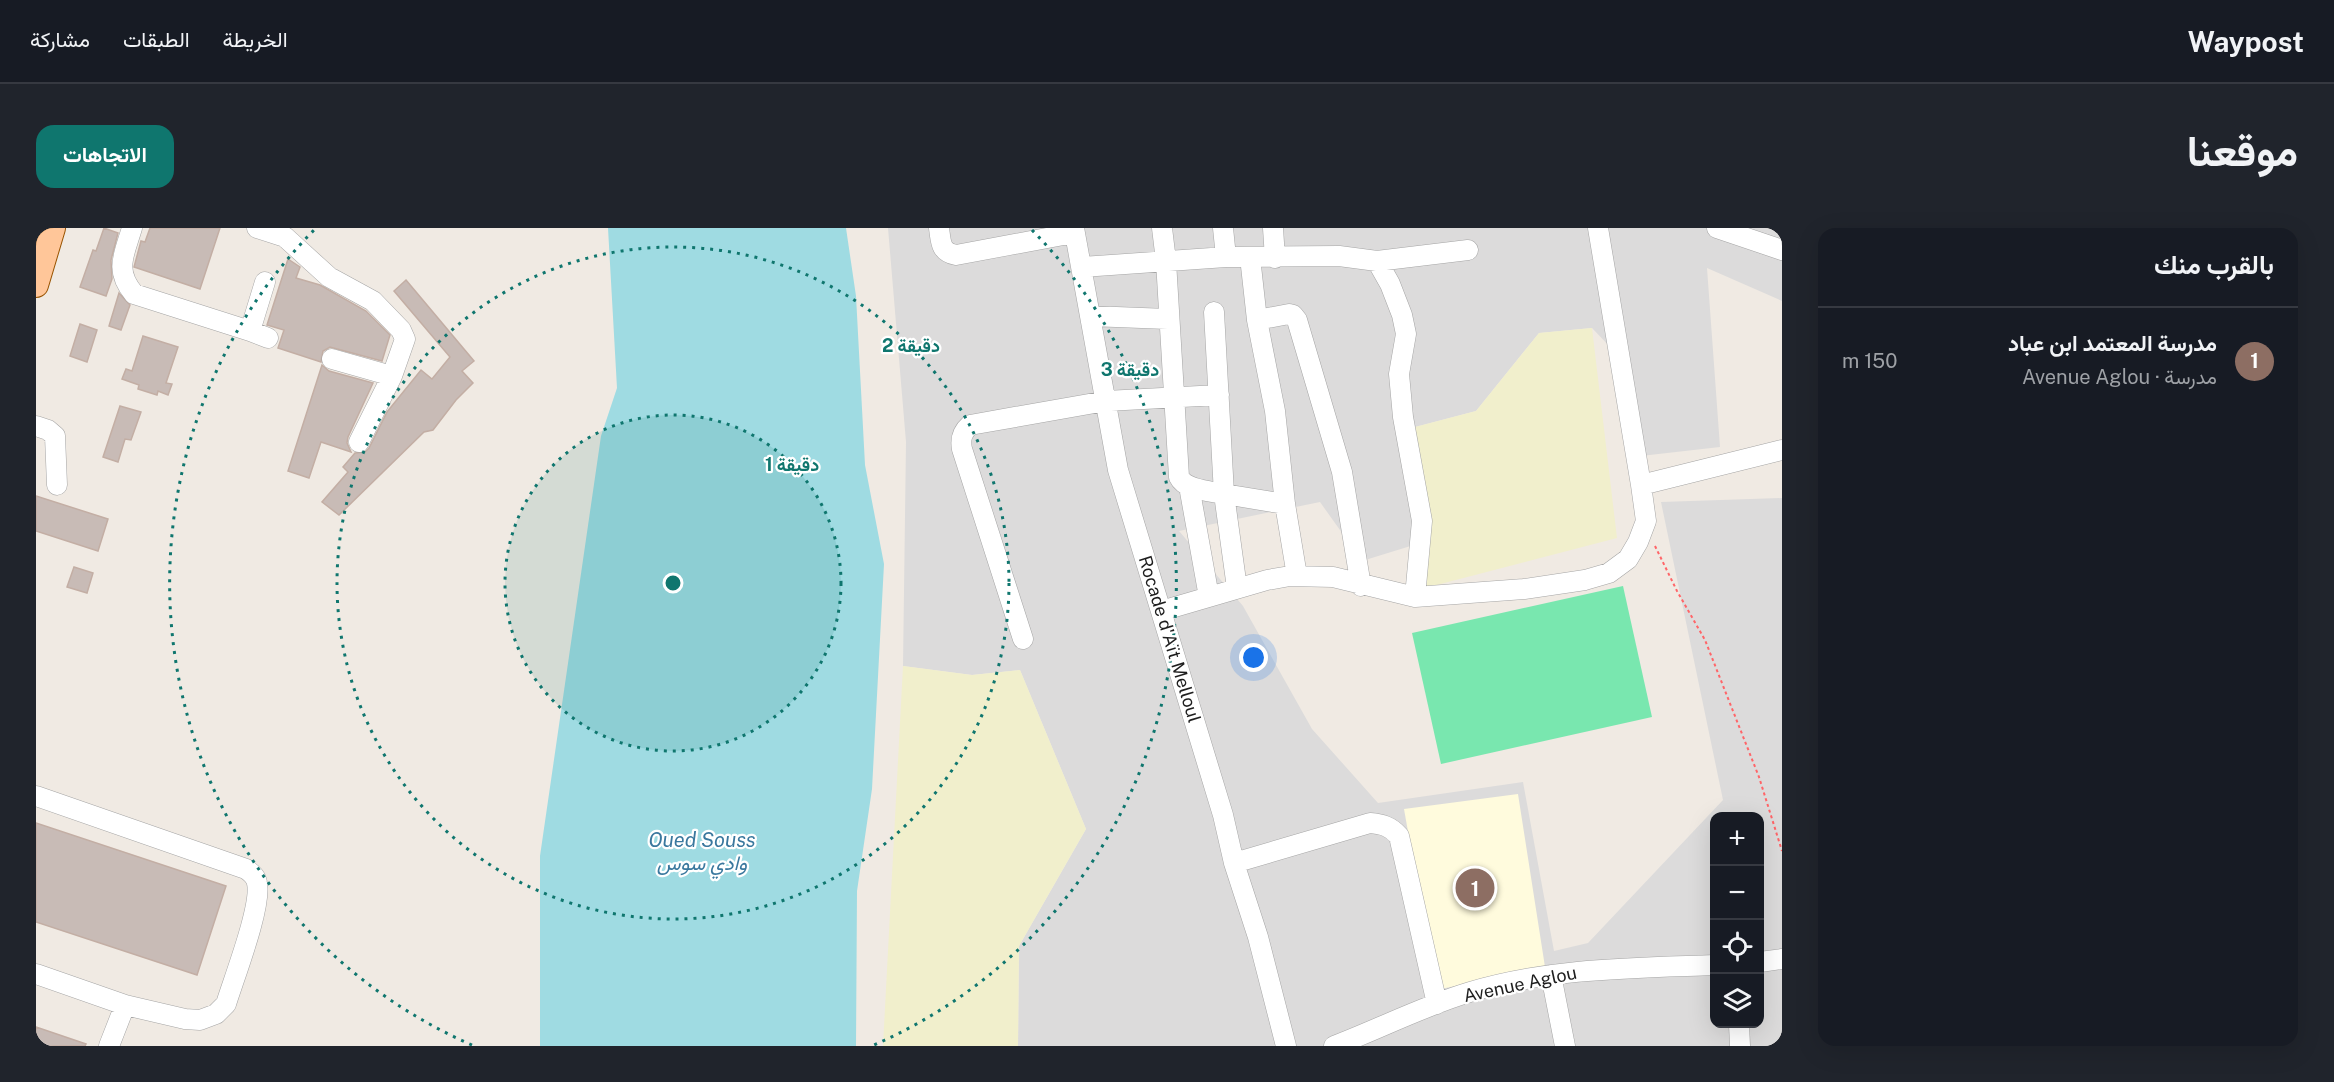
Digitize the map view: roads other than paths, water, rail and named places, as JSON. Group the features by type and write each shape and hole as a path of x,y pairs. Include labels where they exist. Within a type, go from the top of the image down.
{"main road":[{"path":"36,285 53,228"}],"street":[{"path":"132,228 121,263 124,281 134,294 259,335 265,282"},
{"path":"257,228 285,237 329,277 373,301 401,330 405,339 392,376 359,442"},
{"path":"939,228 942,247 947,254 956,255 1074,230"},
{"path":"1162,228 1179,477 1182,483 1189,486 1284,504"},
{"path":"1223,228 1226,257"},
{"path":"1273,228 1275,258"},
{"path":"1161,610 1267,580 1297,576 1333,577 1415,597 1524,589 1585,580 1609,573 1628,559 1646,521 1598,228"},
{"path":"1717,228 1782,250"},
{"name":"Rocade d'Aït Melloul","path":"1074,230 1118,470 1223,814 1234,863 1258,937 1286,1046"},
{"path":"1082,267 1226,257 1339,256 1377,261 1468,250"},
{"path":"1250,257 1257,320 1275,411 1284,504 1297,576"},
{"path":"1377,261 1390,284 1406,333 1399,374 1403,417 1422,521 1415,597"},
{"path":"1214,312 1224,494 1237,588"},
{"path":"1257,320 1289,314 1297,320 1342,472 1362,585"},
{"path":"1090,316 1168,319"},
{"path":"332,359 392,376"},
{"path":"1023,639 962,450 960,440 964,430 970,425 1106,401 1219,395"},
{"path":"36,426 48,430 55,436 57,485"},
{"path":"1641,485 1782,450"},
{"path":"1189,486 1209,597"},
{"path":"36,796 246,869 255,876 258,885 257,904 226,1004 216,1014 200,1020 125,1005 36,974"},
{"path":"1234,863 1370,823 1392,828 1399,836 1437,1004"},
{"path":"1764,961 1782,959"},
{"name":"Avenue Aglou","path":"1334,1046 1437,1004 1513,981 1591,970 1710,965"},
{"path":"1551,975 1565,1046"},
{"path":"109,1046 125,1005"},
{"path":"1738,1028 1740,1046"}],"water":[{"name":"Oued Souss وادي سوس","path":"608,228 846,228 856,296 865,465 884,564 872,789 857,891 856,1046 540,1046 540,856 601,436 617,388"}],"place":[{"name":"مدرسة المعتمد ابن عباد","path":"1475,888"}]}
